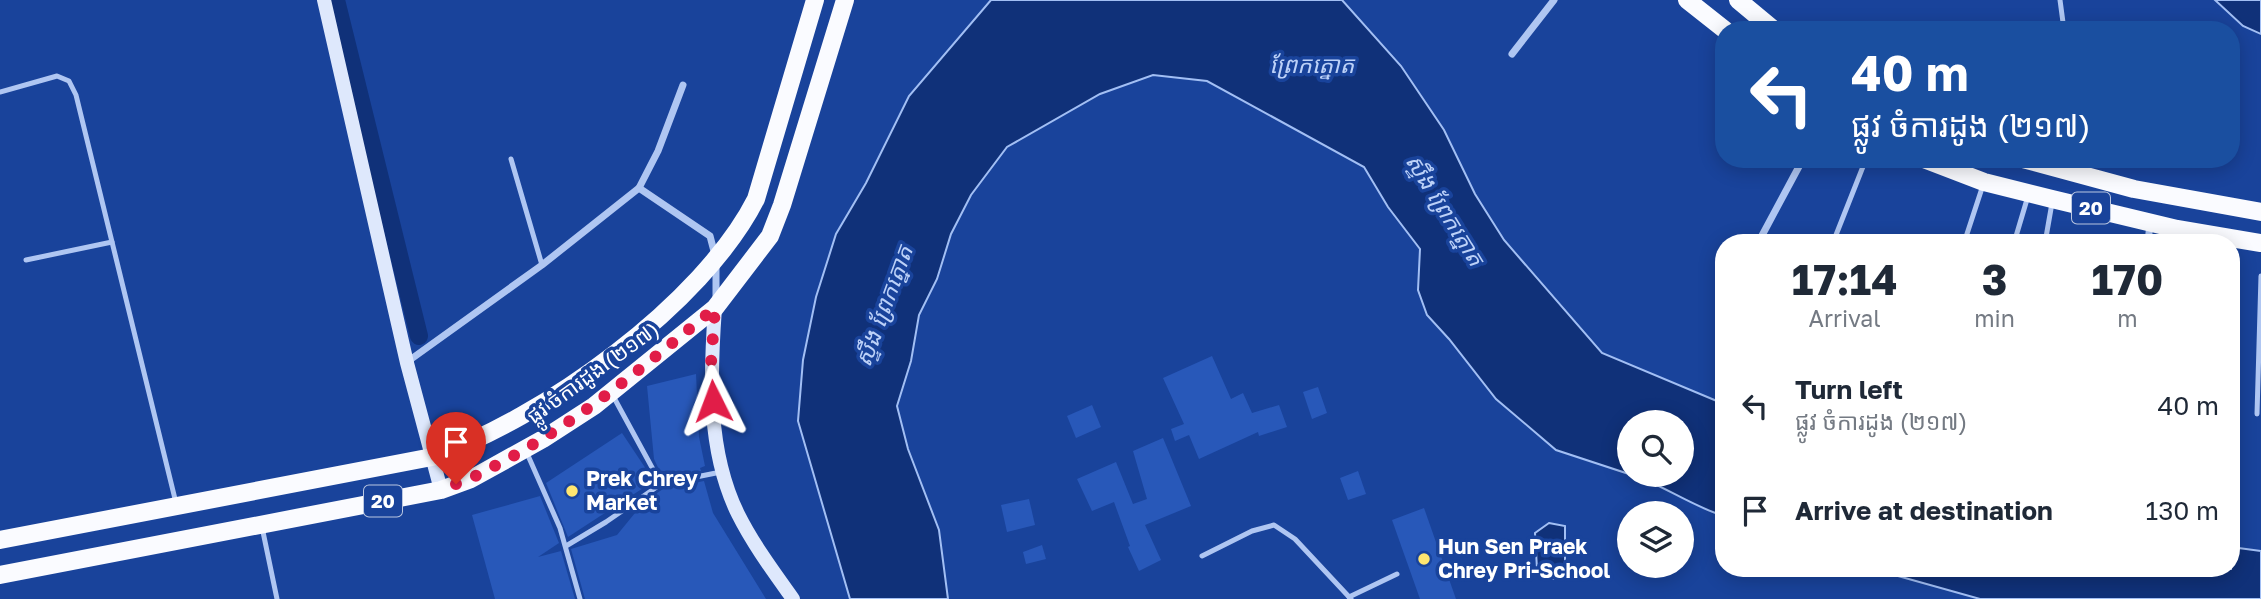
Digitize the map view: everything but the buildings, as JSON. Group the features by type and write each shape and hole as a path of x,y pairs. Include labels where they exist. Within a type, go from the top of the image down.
{"main road":[{"name":"ផ្លូវ ចំការដូង (២១៧)","path":"0,540 432,457 472,441 529,411 579,379 654,322 716,259 743,224 756,199 815,0"},
{"name":"ផ្លូវ ចំការដូង (២១៧)","path":"0,575 441,490 471,479 594,406 715,308 769,236 782,205 845,0"},
{"path":"1687,0 1715,22"},
{"path":"1738,0 1763,21"},
{"name":"20","path":"1947,168 1984,182 2150,222 2172,234"},
{"name":"20","path":"2069,168 2157,194 2261,212"},
{"name":"20","path":"2240,241 2261,243"}],"street":[{"path":"324,0 407,363 441,490"},
{"path":"1512,54 1554,0"},
{"path":"407,363 542,265 639,188 658,151 683,85"},
{"path":"1763,234 1798,168"},
{"path":"639,188 710,236 716,259 711,363 715,431 722,471 737,512 755,546 793,599"},
{"path":"2149,234 2150,222"}],"lane":[{"path":"2060,0 2063,21"},
{"path":"0,92 57,76 69,81 76,96 177,507"},
{"path":"511,159 542,265"},
{"path":"1837,234 1863,168"},
{"path":"1967,234 1984,182"},
{"path":"2017,234 2029,193"},
{"path":"2046,234 2052,199"},
{"path":"26,260 112,242"},
{"path":"2257,414 2261,276"},
{"path":"611,392 660,484"},
{"path":"525,449 548,498 566,546 580,599"},
{"path":"566,546 660,484 722,471"},
{"path":"262,524 277,599"},
{"path":"1202,556 1252,531 1274,525 1295,539 1350,598 1397,574"}],"water":[{"name":"ព្រែកត្នោត","path":"991,0 1342,0 1401,66 1444,130 1475,194 1504,240 1602,353 1715,400 1715,513 1660,487 1694,487 1694,410 1617,410 1617,470 1556,450 1496,399 1427,315 1418,290 1420,249 1388,207 1364,167 1207,81 1153,75 1100,94 1007,147 971,195 951,234 937,279 919,315 911,361 897,406 908,449 939,530 948,599 850,599 798,421 803,360 816,297 836,234 866,183 909,96"},
{"path":"2215,0 2261,0 2261,34 2238,21"},
{"path":"1549,523 1565,526 1565,574 1555,579 1543,578 1537,569 1535,533"},
{"path":"2240,548 2261,551 2261,599 1980,599 1902,577 2240,577"}],"waterway":[{"path":"336,0 419,336"}],"place":[{"name":"Prek Chrey Market","path":"572,491"},
{"name":"Hun Sen Praek Chrey Pri-School","path":"1424,559"}],"route":[{"path":"456,484 471,479 542,439 594,406 715,308 711,363 713,401"}],"water label":[{"name":"ស្ទឹង ព្រែកត្នោត","path":"1445,210"},
{"name":"ស្ទឹង ព្រែកត្នោត","path":"884,306"}]}
